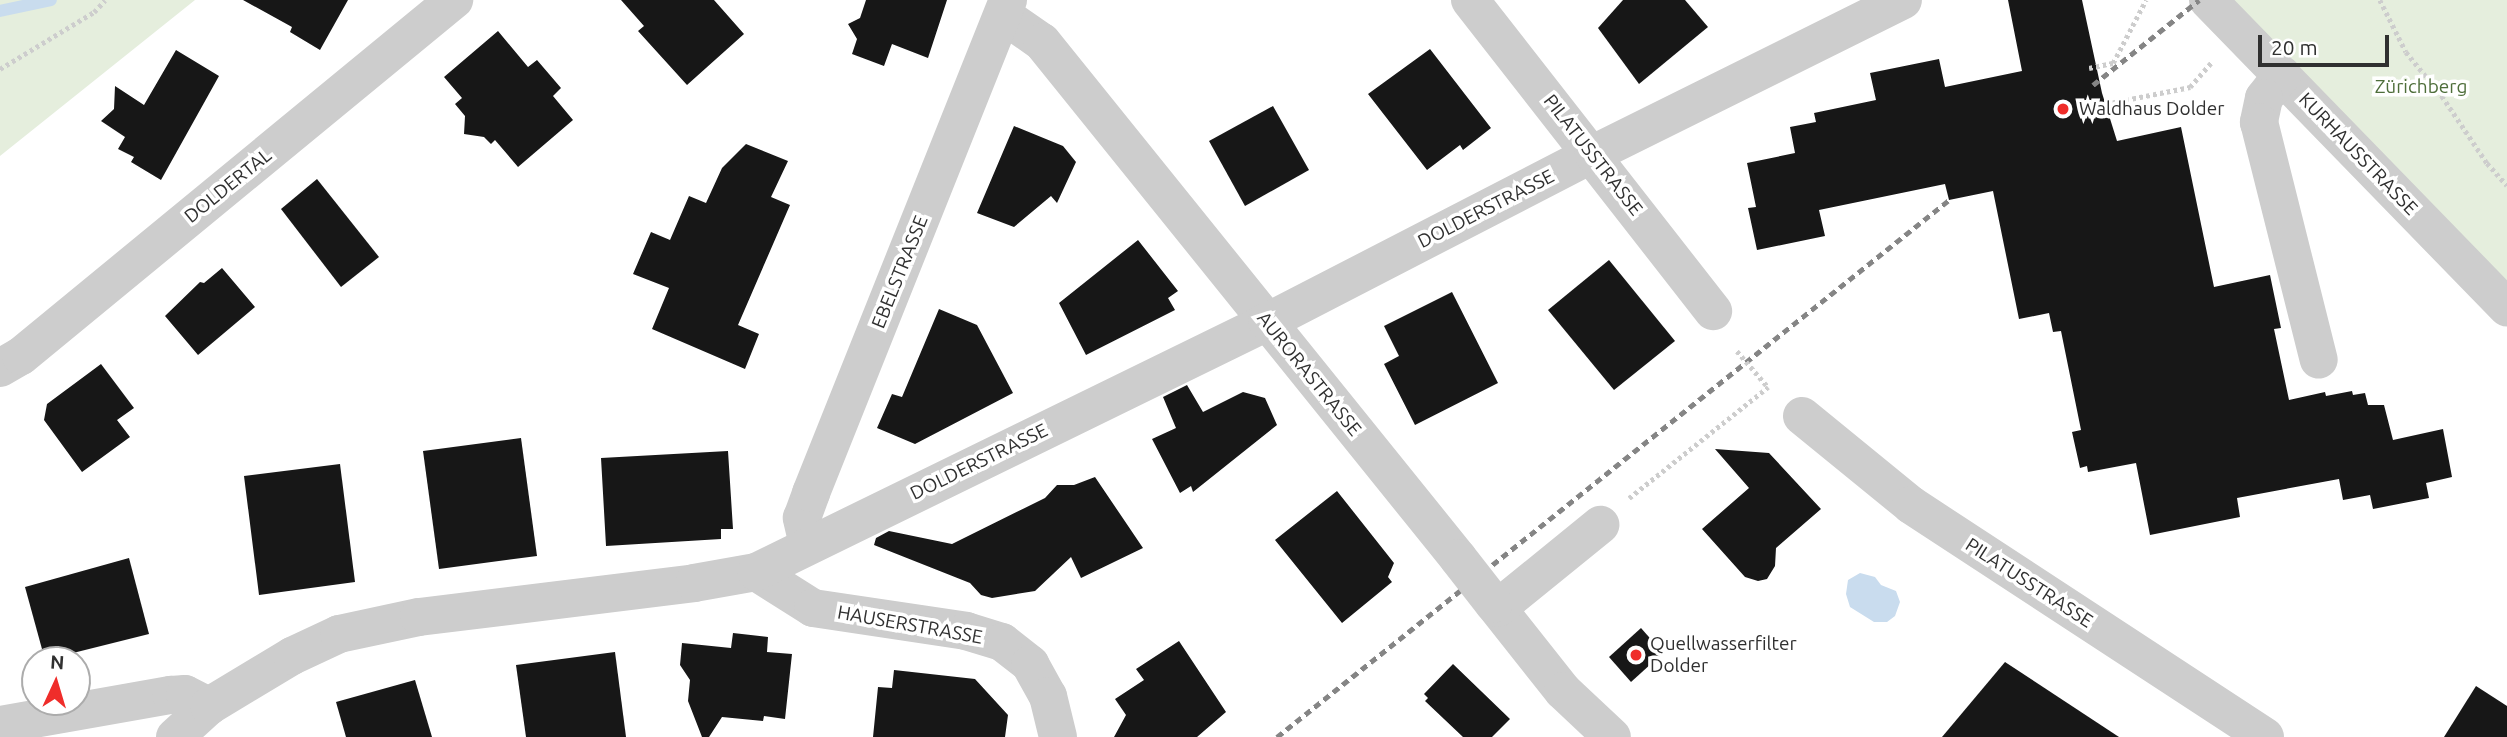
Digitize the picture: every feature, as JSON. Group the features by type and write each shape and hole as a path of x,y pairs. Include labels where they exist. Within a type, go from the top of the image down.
{"street":[{"name":"DOLDERTAL","path":"0,368 21,356 454,0"},
{"name":"PILATUSSTRASSE","path":"1471,0 1713,311"},
{"name":"DOLDERSTRASSE","path":"175,737 209,706 292,656 339,634 419,617 694,583 756,572 1267,322 1903,0"},
{"name":"KURHAUSSTRASSE","path":"2208,0 2507,308"},
{"name":"AURORASTRASSE","path":"1005,7 1042,42 1563,691 1612,737"},
{"name":"EBELSTRASSE","path":"808,545 802,517 1005,7"},
{"path":"2281,75 2264,98 2259,122 2319,360"},
{"name":"PILATUSSTRASSE","path":"1802,416 1911,505 2265,737"},
{"path":"1496,606 1600,524"},
{"name":"HAUSERSTRASSE","path":"756,572 813,608 966,631 1002,642 1030,664 1048,695 1058,737"},
{"path":"0,726 171,695 185,694 209,706"}],"path":[{"path":"0,69 94,12 105,0"},
{"path":"2089,68 2113,63 2146,0"},
{"path":"2380,0 2406,52 2442,96 2487,163 2507,184"},
{"path":"2105,104 2190,87 2216,58"},
{"path":"1737,351 1755,372"},
{"path":"1600,524 1768,387"}],"green space":[{"path":"0,0 195,0 0,156"},
{"name":"Zürichberg","path":"2223,0 2507,0 2507,306"}],"water":[{"path":"1860,573 1875,577 1881,585 1896,591 1900,602 1895,616 1887,622 1874,622 1850,607 1846,594 1848,580"}],"building":[{"path":"243,0 348,0 320,50 290,32 292,27"},
{"path":"621,0 714,0 744,34 687,85 638,31 644,26"},
{"path":"866,0 947,0 928,58 892,44 884,66 852,54 857,39 848,24 860,18"},
{"path":"1623,0 1685,0 1708,27 1639,84 1598,28"},
{"name":"Waldhaus Dolder","path":"2008,0 2082,0 2102,93 2117,141 2181,127 2214,287 2270,275 2281,328 2274,329 2289,400 2325,392 2326,396 2352,391 2353,395 2365,393 2368,405 2384,405 2393,440 2443,429 2452,477 2426,483 2429,498 2373,509 2370,495 2343,500 2339,479 2237,498 2240,517 2150,535 2136,463 2088,472 2087,466 2080,468 2072,432 2081,430 2061,331 2053,332 2049,313 2019,319 1993,191 1949,200 1945,184 1819,210 1825,236 1757,250 1748,208 1756,207 1747,163 1795,153 1790,127 1816,122 1814,113 1876,100 1870,73 1939,59 1945,87 2022,71"},
{"path":"498,31 528,67 537,60 561,88 553,96 573,120 518,167 495,140 491,144 484,137 464,134 465,116 455,104 462,98 444,77"},
{"path":"1430,49 1491,128 1463,150 1460,145 1427,170 1368,94"},
{"path":"176,50 219,76 161,180 131,162 134,157 118,149 125,137 101,121 114,109 115,86 144,105"},
{"path":"1273,106 1309,170 1245,206 1209,141"},
{"path":"1014,126 1063,146 1076,162 1057,203 1051,196 1014,227 977,213"},
{"path":"746,144 788,161 771,197 790,205 738,325 759,334 745,369 652,329 669,288 633,274 651,232 670,240 689,196 706,203 722,168"},
{"path":"317,179 379,257 341,287 281,209"},
{"path":"1138,240 1178,291 1168,298 1175,310 1086,355 1059,303"},
{"path":"1609,260 1675,341 1614,390 1548,310"},
{"path":"222,268 255,307 198,355 165,316 200,282 204,283"},
{"path":"1452,292 1498,383 1415,425 1384,364 1399,356 1384,326"},
{"path":"939,309 977,325 1013,393 915,444 877,428 892,394 902,397"},
{"path":"101,364 134,408 117,420 130,437 82,472 44,420 47,404"},
{"path":"1187,385 1203,412 1243,392 1265,398 1277,425 1193,492 1191,486 1180,493 1152,439 1176,428 1163,397"},
{"path":"521,438 537,556 439,569 423,451"},
{"path":"1715,449 1769,453 1821,509 1776,548 1775,566 1767,579 1758,581 1745,577 1702,529 1749,488"},
{"path":"728,451 733,529 721,529 721,539 606,546 601,458"},
{"path":"340,464 355,582 259,595 244,476"},
{"path":"1095,477 1143,548 1081,578 1071,557 1035,591 992,598 981,595 970,583 874,545 876,538 889,531 952,544 1045,498 1057,485 1074,485"},
{"path":"1337,491 1394,563 1388,577 1392,582 1342,623 1275,540"},
{"path":"129,558 149,634 91,648 91,646 41,646 25,587"},
{"name":"Quellwasserfilter Dolder","path":"1641,628 1663,653 1631,682 1609,657"},
{"path":"733,633 768,637 767,652 792,654 785,719 764,716 763,721 722,717 709,737 702,737 688,701 690,680 680,665 682,643 731,648"},
{"path":"1179,641 1226,712 1197,737 1114,737 1126,715 1115,699 1144,680 1136,669"},
{"path":"615,652 626,737 526,737 516,665"},
{"path":"2005,662 2119,737 1942,737"},
{"path":"1453,664 1510,719 1492,737 1463,737 1425,701 1428,698 1424,694"},
{"path":"894,670 975,679 1008,715 1005,737 873,737 878,687 892,688"},
{"path":"415,680 432,737 346,737 336,702"},
{"path":"2476,686 2507,706 2507,737 2444,737"}],"waterway":[{"path":"0,11 51,0"}],"railway":[{"path":"2093,85 2199,0"},
{"path":"1277,737 1949,200"}],"place":[{"name":"Waldhaus Dolder","path":"2063,109"},
{"name":"Quellwasserfilter Dolder","path":"1636,655"}]}
